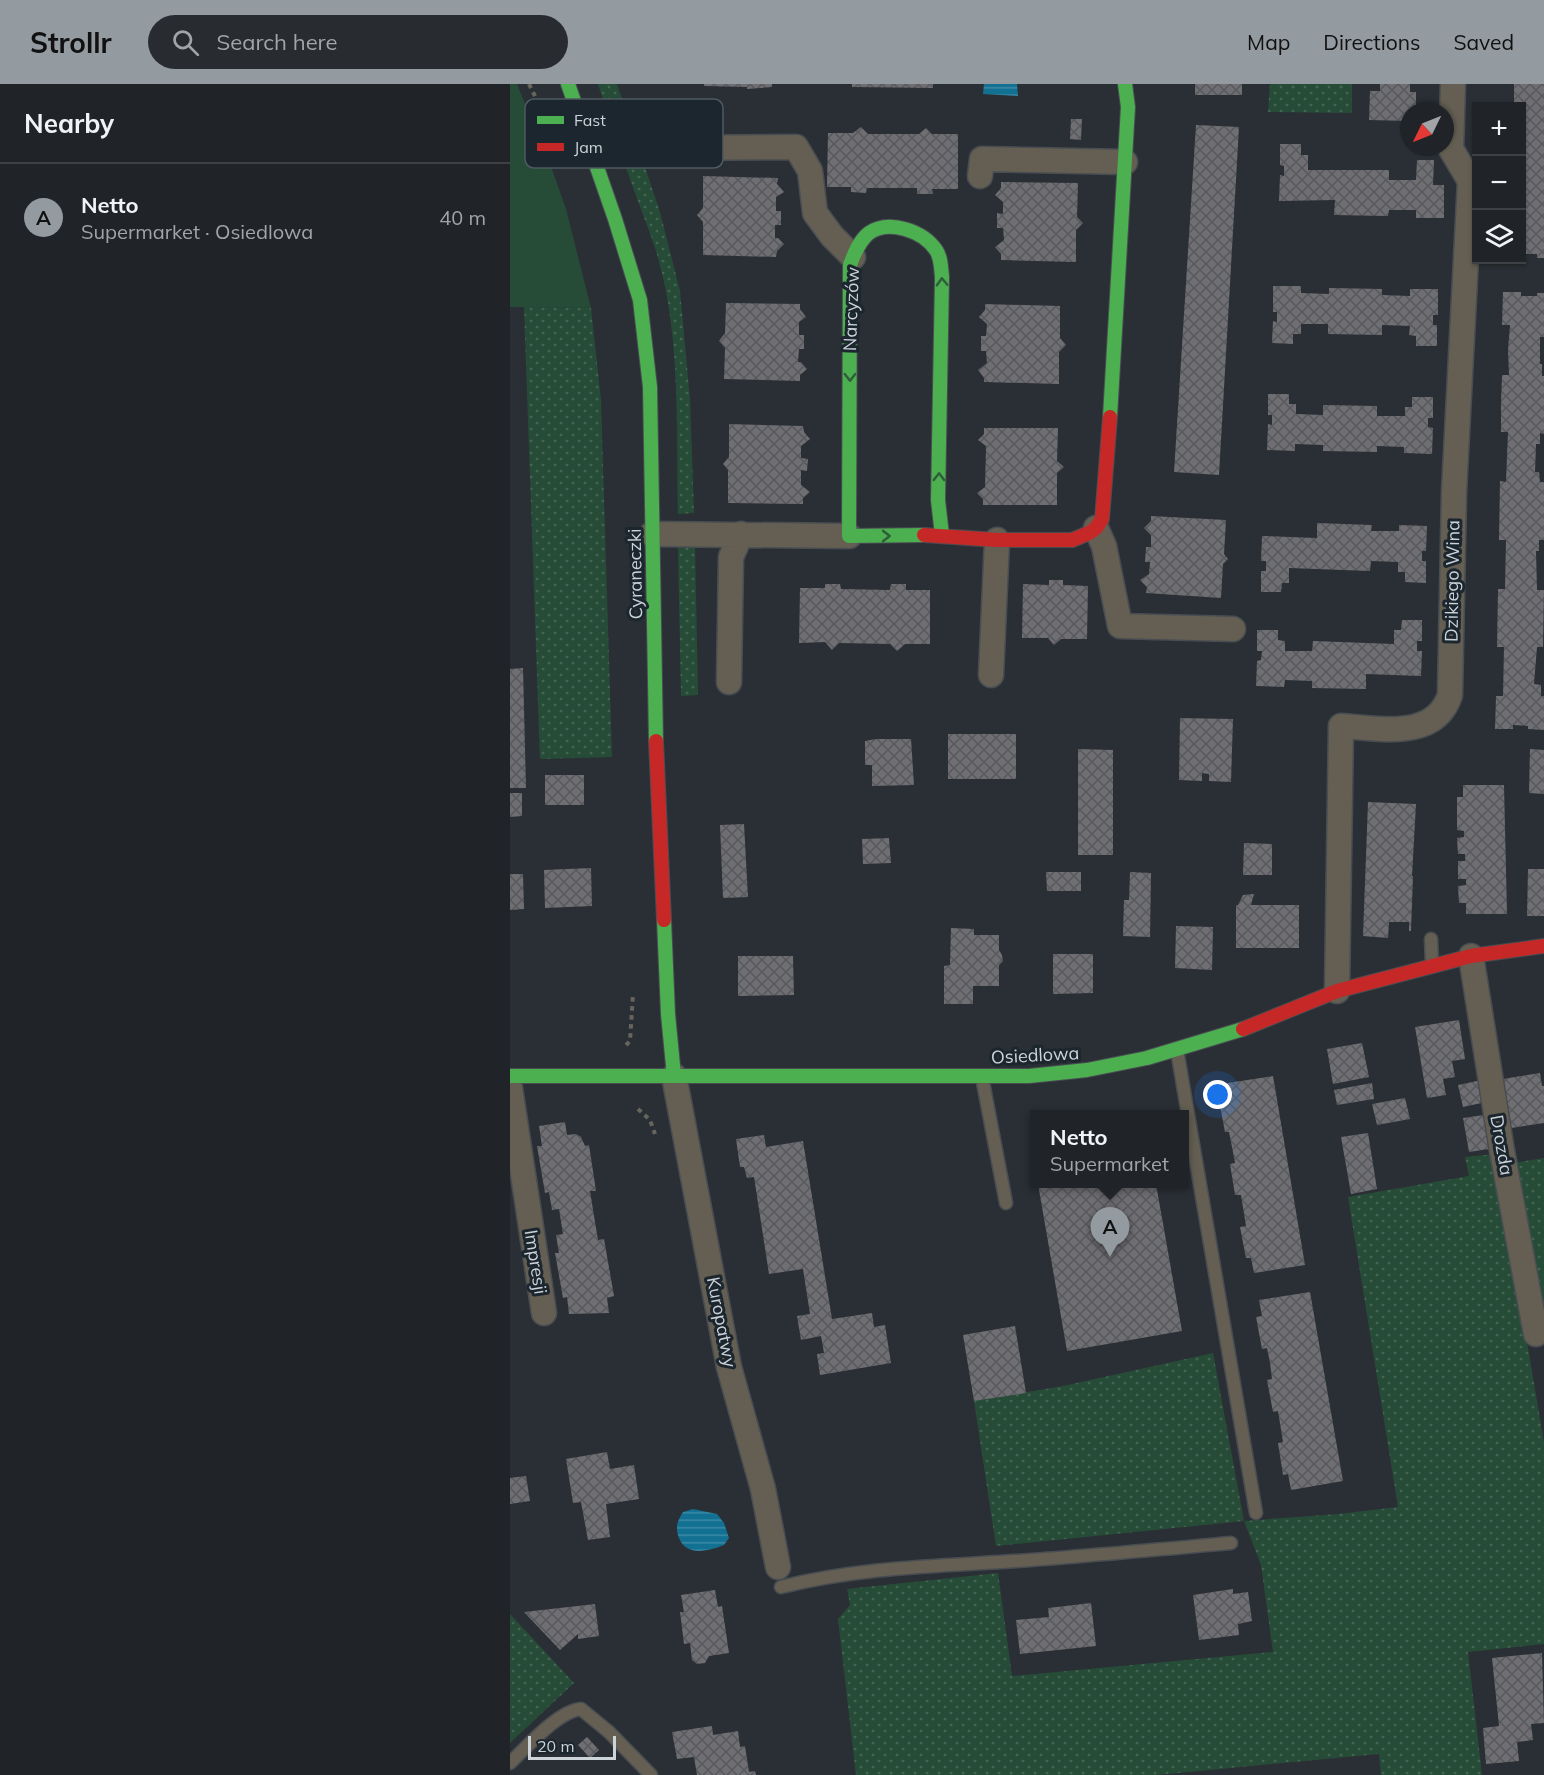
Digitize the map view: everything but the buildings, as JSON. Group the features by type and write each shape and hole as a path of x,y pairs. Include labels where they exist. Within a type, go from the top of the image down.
{"street":[{"name":"Cyraneczki","path":"568,84 573,99"},
{"path":"652,534 942,535 997,540 1072,540 1096,528 1102,519 1108,458 1128,107 1125,84"},
{"name":"Dzikiego Wina","path":"1337,991 1341,726 1407,729 1425,725 1439,715 1450,695 1454,492 1470,181 1451,149 1453,84"},
{"path":"723,148 796,147 810,171 815,213 832,236 853,257"},
{"path":"980,176 982,159 1125,162"},
{"name":"Cyraneczki","path":"597,168 640,300 650,387 656,754 668,1014 674,1076"},
{"name":"Narcyzów","path":"849,536 850,264 856,249 867,236 878,229 902,228 920,235 937,252 942,277 938,500 942,535"},
{"path":"1096,528 1104,546 1119,626 1233,629"},
{"path":"729,682 731,557 741,534"},
{"path":"991,675 997,540"},
{"name":"Osiedlowa","path":"510,1076 1029,1076 1087,1070 1147,1058 1234,1033 1337,991 1471,956 1544,946"},
{"name":"Drozda","path":"1471,956 1502,1151 1536,1334"},
{"name":"Kuropatwy","path":"674,1076 729,1367 763,1489 780,1577"},
{"name":"Impresji","path":"510,1088 519,1212 544,1313"}],"lane":[{"path":"1431,939 1432,966"},
{"path":"1177,1050 1187,1110"},
{"path":"982,1076 1006,1203"},
{"path":"1189,1120 1256,1513"},
{"path":"780,1577 803,1581 921,1565 1030,1560 1231,1543"},
{"path":"510,1763 557,1720 574,1710 582,1709 609,1732 651,1775"}],"green space":[{"path":"510,84 517,84 525,104 525,168 551,168 566,209 591,308 510,307"},
{"path":"598,84 617,84 622,99 603,99"},
{"path":"1270,84 1352,84 1352,113 1268,112"},
{"path":"626,168 645,168 660,212 680,291 690,399 694,513 678,514 674,352 671,320 655,248"},
{"path":"524,307 591,308 601,400 612,757 540,759"},
{"path":"678,547 695,547 698,695 681,696"},
{"path":"1495,1154 1544,1442 1544,1644 1468,1652 1482,1775 1381,1775 1379,1754 1157,1775 856,1775 838,1619 850,1605 847,1589 998,1573 1012,1676 1273,1652 1261,1565 1244,1521 1398,1507 1348,1197 1469,1176 1465,1157"},
{"path":"1544,1158 1544,1335 1514,1163"},
{"path":"1213,1353 1244,1521 996,1546 974,1401 1063,1386"},
{"path":"510,1614 574,1683 510,1743"}],"water":[{"path":"984,84 1017,84 1018,96 983,94"},
{"path":"693,1509 717,1514 724,1523 729,1538 724,1545 698,1551 682,1544 677,1531 678,1522 683,1512"}],"traffic: fast":[{"path":"568,84 573,99"},
{"path":"1110,417 1128,107 1125,84"},
{"path":"597,168 640,300 650,387 656,741"},
{"path":"924,535 849,536 850,265 865,236 886,227 905,229 923,237 939,256 942,277 938,500 942,535"},
{"path":"664,920 668,1014 674,1076"},
{"path":"510,1076 1029,1076 1087,1070 1147,1058 1243,1029"}],"traffic: jam":[{"path":"924,535 997,540 1072,540 1089,533 1102,519 1110,417"},
{"path":"656,741 664,920"},
{"path":"1243,1029 1337,991 1471,956 1544,946"}],"place":[{"name":"Netto","path":"1110,1257"}]}
